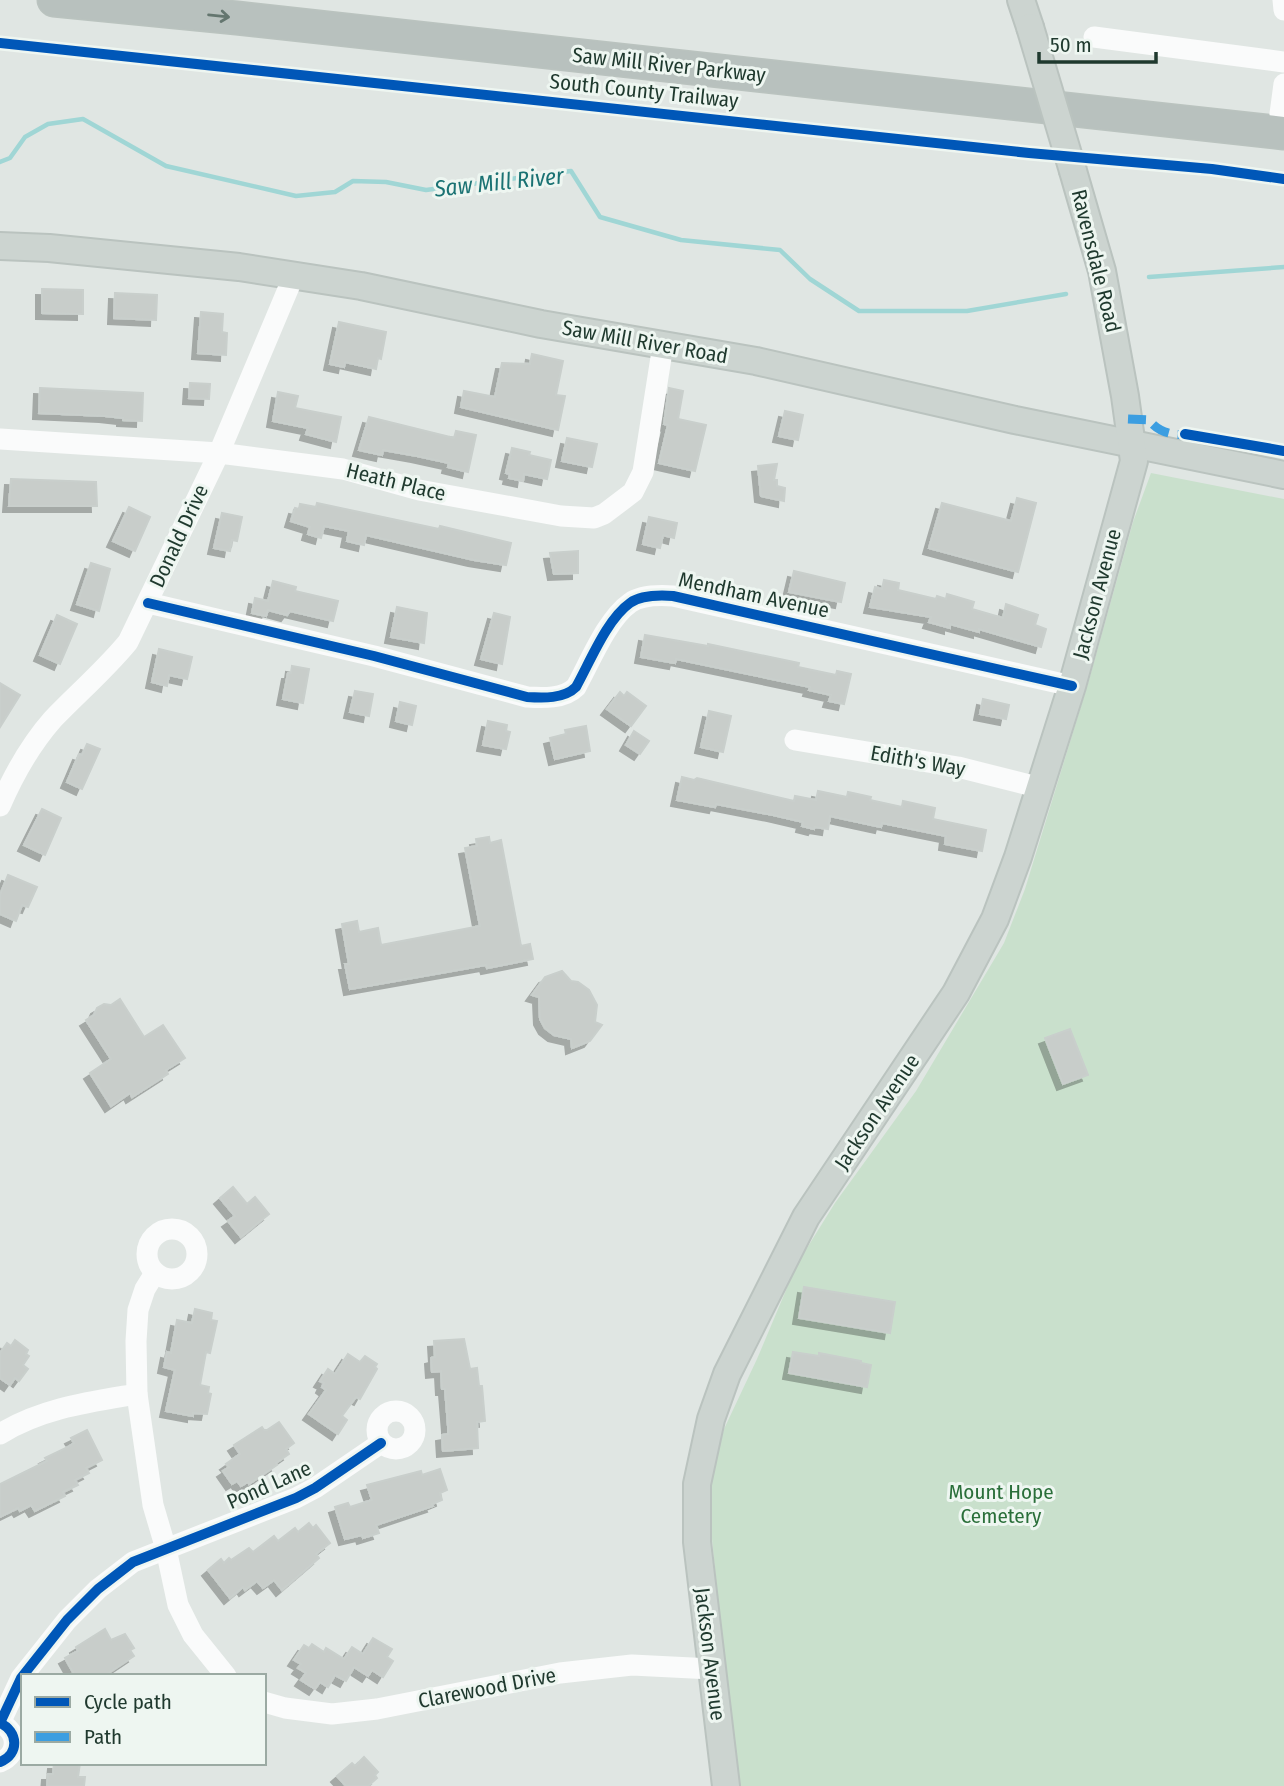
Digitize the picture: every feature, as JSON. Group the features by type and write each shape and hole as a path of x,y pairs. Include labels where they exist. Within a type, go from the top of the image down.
{"highway":[{"name":"Saw Mill River Parkway","path":"54,0 1283,112"},
{"name":"Saw Mill River Parkway","path":"246,0 1283,112"}],"main road":[{"name":"Ravensdale Road","path":"1021,0 1102,271 1132,445"},
{"name":"Saw Mill River Road","path":"0,246 49,248 239,267 361,286 541,324 756,361 1132,445 1284,475"},
{"name":"Jackson Avenue","path":"726,1786 697,1542 696,1484 711,1419 727,1374 806,1217 916,1055 976,958 1009,882 1072,686 1134,461 1132,445"}],"street":[{"path":"1283,0 1284,10"},
{"path":"1094,37 1284,62"},
{"name":"Donald Drive","path":"0,806 32,747 52,720 108,666 128,642 219,453 294,275"},
{"name":"Heath Place","path":"0,439 219,453 343,469 419,490 561,516 594,518 604,514 633,492 643,472 663,345"},
{"name":"Mendham Avenue","path":"148,603 374,656 527,697 570,694 615,616 631,601 657,595 673,596 1072,686"},
{"name":"Edith's Way","path":"794,740 958,767 1041,788"},
{"path":"155,1273 145,1289 138,1310 136,1341 137,1394 153,1505 178,1605 193,1635 224,1674"},
{"path":"0,1434 38,1415 67,1406 137,1394"},
{"name":"Pond Lane","path":"24,1674 83,1604 118,1572 134,1562 296,1498 381,1443"},
{"name":"Clarewood Drive","path":"266,1703 285,1708 332,1713 377,1709 561,1673 632,1665 712,1669"},
{"name":"Pond Lane","path":"0,1723 21,1678"},
{"path":"0,1723 11,1730 15,1743 10,1756 0,1762"}],"green space":[{"name":"Mount Hope Cemetery","path":"1151,473 1284,499 1284,1786 736,1786 709,1508 711,1479 724,1429 797,1264 835,1203 916,1091 1004,943 1025,889 1089,680 1133,522"}],"building":[{"path":"42,289 83,290 83,314 42,313"},
{"path":"115,293 157,295 156,320 114,318"},
{"path":"201,312 223,314 222,332 227,333 226,355 198,353"},
{"path":"339,322 386,332 381,359 378,358 376,369 345,362 344,367 330,364"},
{"path":"532,354 563,361 556,395 565,396 558,430 461,407 464,391 495,397 502,363 530,364"},
{"path":"190,383 210,384 209,399 189,398"},
{"path":"40,388 143,393 142,421 105,416 39,413"},
{"path":"669,388 683,391 678,419 706,425 695,471 659,463 668,425 664,424"},
{"path":"278,392 298,396 295,408 341,417 336,442 306,434 308,428 273,421"},
{"path":"785,411 803,415 798,440 779,436"},
{"path":"369,417 454,438 456,431 476,435 468,472 448,467 449,463 417,456 383,450 382,455 359,450"},
{"path":"567,438 597,444 592,467 562,461"},
{"path":"512,448 551,460 547,479 524,474 523,481 509,478 510,474 506,473"},
{"path":"777,464 774,480 777,480 777,486 785,488 784,501 761,496 758,466"},
{"path":"11,479 96,482 97,506 9,506"},
{"path":"1017,498 1036,503 1018,572 929,548 942,503 1011,521"},
{"path":"317,503 439,529 440,526 511,543 506,565 366,535 364,545 347,541 349,531 324,526 321,538 308,534 310,527 291,521 295,508 299,509 300,504 316,507"},
{"path":"129,507 150,517 135,551 113,541"},
{"path":"222,513 242,517 237,541 232,540 230,551 214,548"},
{"path":"649,517 677,523 674,538 663,535 660,548 643,544"},
{"path":"578,551 578,573 554,574 550,553"},
{"path":"91,563 110,569 99,611 77,604"},
{"path":"794,571 845,583 841,602 789,592"},
{"path":"884,580 899,583 898,590 936,599 937,596 946,599 947,594 974,602 972,609 1003,618 1006,604 1038,615 1035,625 1046,629 1041,647 979,629 979,632 950,624 950,628 929,622 931,617 870,607 875,587 882,589"},
{"path":"273,581 296,587 295,591 338,601 333,621 290,611 287,615 268,610 266,616 252,613 255,598 268,601"},
{"path":"397,607 427,613 424,643 391,637"},
{"path":"494,613 510,617 502,664 481,659"},
{"path":"57,615 77,624 60,664 40,655"},
{"path":"645,635 708,644 799,663 798,667 836,675 837,671 851,674 844,704 829,701 831,695 809,690 810,687 676,659 675,663 641,657"},
{"path":"159,649 192,657 187,679 169,675 167,686 152,682"},
{"path":"292,666 309,669 303,703 283,699"},
{"path":"0,683 20,695 0,727"},
{"path":"355,691 373,694 369,716 350,712"},
{"path":"620,692 624,696 627,692 646,706 631,726 607,709"},
{"path":"983,699 1009,705 1006,719 980,714"},
{"path":"400,702 416,706 412,725 396,721"},
{"path":"709,711 731,716 723,752 701,747"},
{"path":"488,721 507,725 506,731 510,732 506,749 483,745"},
{"path":"586,726 590,751 555,759 550,738 566,734 565,730"},
{"path":"634,731 649,741 640,754 626,745"},
{"path":"87,744 100,749 82,789 67,782 79,754 82,755"},
{"path":"682,777 694,780 697,778 794,801 795,796 816,800 818,791 847,797 848,792 902,807 903,801 935,808 933,819 986,830 982,851 945,844 946,836 882,823 881,827 830,816 828,829 814,829 802,826 803,822 773,815 677,800"},
{"path":"42,809 61,818 45,855 24,845"},
{"path":"489,837 490,843 501,840 521,946 530,944 533,959 350,989 342,924 357,921 359,932 378,928 381,945 480,926 465,848 477,846 476,839"},
{"path":"8,875 37,887 28,907 22,905 16,921 0,914 0,895"},
{"path":"562,971 571,981 578,982 589,990 597,1005 595,1022 602,1025 590,1041 572,1048 571,1039 554,1035 545,1028 540,1019 539,997 532,995 545,977"},
{"path":"120,999 144,1037 163,1025 185,1058 166,1070 168,1074 132,1097 130,1093 111,1106 90,1073 111,1059 86,1020 94,1015 97,1008 104,1004 111,1005"},
{"path":"1070,1029 1088,1075 1063,1084 1045,1038"},
{"path":"233,1187 247,1204 255,1197 269,1214 241,1237 228,1221 235,1216 220,1198"},
{"path":"804,1287 895,1302 890,1333 799,1318"},
{"path":"195,1309 212,1313 211,1320 217,1321 210,1353 206,1352 200,1385 209,1387 208,1393 211,1394 207,1414 193,1413 193,1416 166,1411 175,1370 164,1367 167,1352 171,1353 177,1320 192,1323"},
{"path":"464,1339 470,1369 477,1368 479,1386 482,1386 485,1421 477,1422 478,1448 443,1451 442,1435 448,1434 445,1389 442,1389 441,1371 432,1372 434,1341"},
{"path":"15,1340 28,1350 26,1354 29,1356 23,1365 28,1369 19,1381 15,1378 10,1385 0,1378 0,1353 7,1343 11,1346"},
{"path":"793,1352 819,1356 819,1353 871,1365 867,1387 789,1373"},
{"path":"348,1354 360,1362 365,1356 377,1364 377,1369 360,1399 356,1397 342,1416 347,1420 338,1434 309,1414 326,1390 322,1387 324,1383 320,1381 328,1369 335,1374"},
{"path":"279,1422 294,1443 286,1449 289,1454 249,1484 248,1482 241,1486 237,1481 232,1484 223,1471 229,1467 226,1464 240,1454 234,1445 262,1427 267,1430"},
{"path":"87,1430 102,1460 86,1468 89,1473 75,1480 78,1485 63,1492 65,1496 35,1511 31,1505 0,1517 0,1484 47,1461 45,1458 74,1443 71,1438"},
{"path":"440,1469 447,1490 440,1493 442,1500 432,1504 433,1506 376,1525 379,1533 363,1538 362,1535 345,1539 335,1507 348,1503 350,1507 372,1500 367,1485 421,1471 422,1475"},
{"path":"309,1523 313,1528 316,1525 330,1543 316,1554 319,1558 282,1590 274,1580 263,1588 257,1581 245,1590 243,1587 230,1598 208,1570 221,1559 224,1563 249,1548 253,1552 274,1536 278,1541 295,1528 298,1532"},
{"path":"105,1629 111,1640 125,1634 134,1648 130,1650 134,1656 107,1674 74,1674 65,1658 78,1651 76,1647"},
{"path":"373,1638 392,1649 387,1657 393,1661 383,1677 372,1670 368,1676 354,1667 346,1681 335,1675 328,1687 320,1682 315,1689 301,1680 306,1673 298,1668 301,1664 294,1660 304,1645 309,1648 312,1644 324,1652 326,1648 344,1659 352,1647 363,1654"},
{"path":"364,1757 378,1772 375,1775 377,1778 368,1786 346,1786 337,1776 352,1763 355,1766"},
{"path":"54,1765 80,1765 78,1777 85,1777 84,1786 47,1786 48,1774 53,1774"}],"waterway":[{"name":"Saw Mill River","path":"0,162 10,158 25,137 48,124 83,119 166,166 296,196 335,192 353,181 386,182 426,190 571,171 600,217 681,240 780,250 810,279 859,311 967,311 1066,294"},
{"name":"Saw Mill River","path":"1149,277 1284,267"}],"marked path":[{"path":"1128,419 1149,420 1165,432 1185,434"}],"cycle path":[{"name":"South County Trailway","path":"0,43 1029,153 1212,169 1284,179"},
{"path":"1185,434 1284,451"},
{"path":"148,603 374,656 527,697 553,697 566,694 576,687 614,619 630,603 650,596 673,596 1072,686"},
{"path":"24,1674 67,1620 98,1589 133,1562 296,1498 381,1443"},
{"path":"0,1762 11,1754 14,1748 10,1731 0,1723 21,1678"}]}
